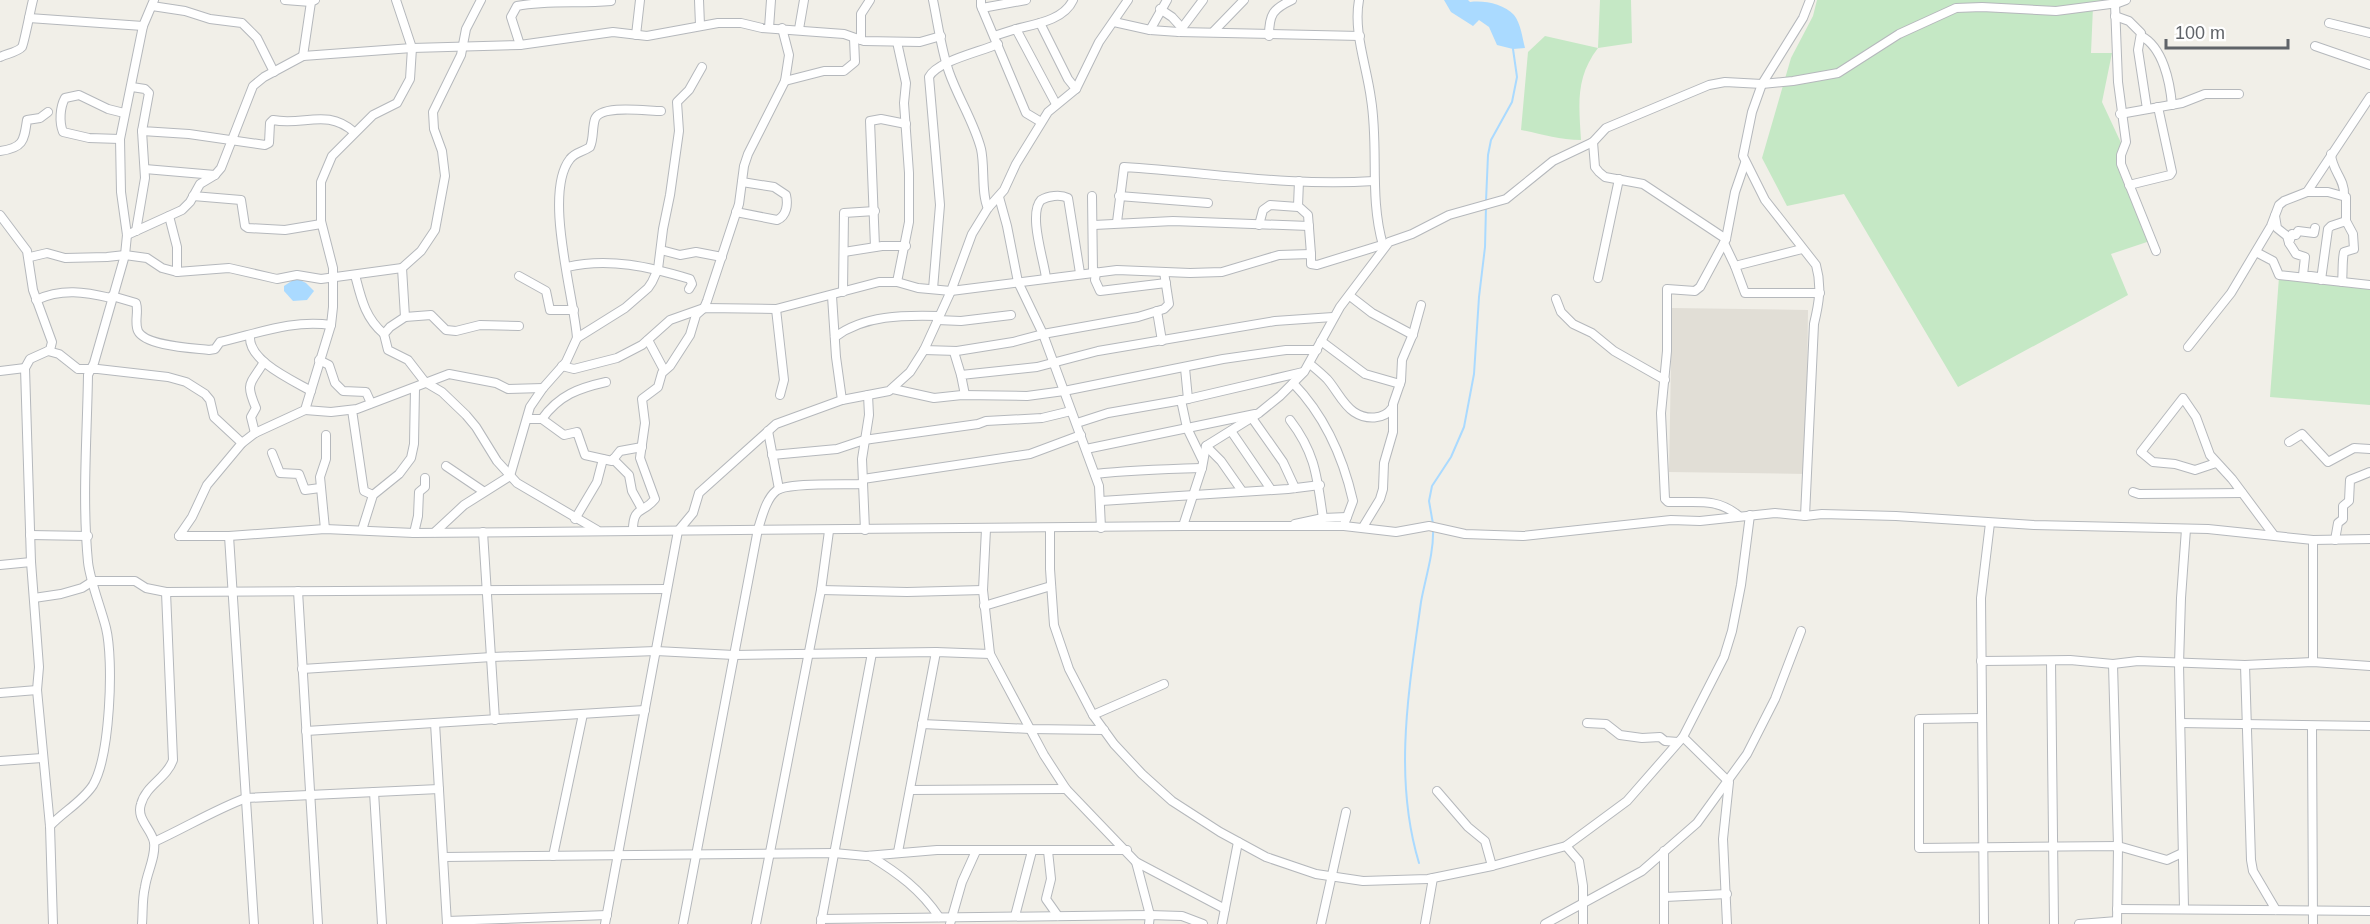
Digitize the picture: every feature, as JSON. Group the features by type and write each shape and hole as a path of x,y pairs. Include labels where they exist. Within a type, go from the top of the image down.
{"street":[{"path":"0,57 22,46 33,0"},
{"path":"285,0 313,1 303,56"},
{"path":"305,410 331,325 334,278 332,261 321,224 321,182 332,156 373,114 397,103 410,79 412,48 396,0"},
{"path":"30,257 47,253 65,258 125,255 147,258 162,268 177,272 229,268 277,279 295,275 315,279 334,278 402,268 420,251 435,230 445,176 442,151 435,135 433,112 464,47 466,29 481,0"},
{"path":"520,45 511,16 517,6 543,0 611,1"},
{"path":"636,35 640,0"},
{"path":"699,0 700,25"},
{"path":"769,28 771,0"},
{"path":"799,29 804,0"},
{"path":"785,81 824,71 846,70 855,62 861,14 870,0"},
{"path":"1026,0 981,4 1027,114 1041,122"},
{"path":"933,289 940,205 929,77 931,73 946,63 1016,29 1040,23 1064,12 1073,0"},
{"path":"893,389 910,372 924,350 951,291 972,234 988,208 999,197 1041,122 1076,88 1100,42 1128,0"},
{"path":"1150,30 1167,0"},
{"path":"1181,30 1203,0"},
{"path":"1213,32 1244,0"},
{"path":"1269,36 1269,17 1292,0"},
{"path":"1359,0 1356,13 1371,99 1376,210 1386,244"},
{"path":"1805,516 1813,340 1820,285 1816,266 1765,200 1743,156 1752,112 1762,84 1803,18 1810,0"},
{"path":"1259,225 1263,210 1270,205 1298,207 1307,213 1311,264 1317,265 1386,244 1449,215 1506,199 1553,161 1593,142 1606,128 1709,86 1725,82 1762,84 1837,74 1899,34 1956,8 2056,11 2115,4 2126,0"},
{"path":"934,1 946,63 981,149 985,182 984,196 988,208"},
{"path":"50,826 92,787 100,770 107,719 110,651 88,564 88,536 84,513 88,375 94,363 125,255 128,236 121,192 120,139 143,26 153,3 210,19 242,22 256,38 274,72"},
{"path":"2115,4 2120,114 2126,141 2121,155 2121,164 2156,252"},
{"path":"1160,9 1172,17 1181,30"},
{"path":"2115,16 2136,26 2141,36 2138,50 2147,109"},
{"path":"29,18 143,26"},
{"path":"128,236 187,206 200,184 215,175 221,168 253,86 303,56 412,48 520,45 613,32 636,35 660,34 700,25 741,22 769,28 846,34 858,39 897,42 920,42 941,36"},
{"path":"1114,22 1150,30 1269,36 1360,36"},
{"path":"1040,23 1068,79 1076,88"},
{"path":"2329,23 2370,33"},
{"path":"633,530 633,518 655,499 640,458 645,423 642,399 658,387 664,370 670,366 692,331 696,315 704,308 736,212 744,166 754,140 785,81 789,55 782,28"},
{"path":"1016,29 1056,105"},
{"path":"2141,36 2150,40 2165,70 2171,90 2172,105"},
{"path":"897,42 906,83 904,103 909,222 897,282"},
{"path":"2315,46 2370,65"},
{"path":"435,532 464,504 510,476 530,407 562,366 578,338 610,318 648,288 658,269 679,131 678,102 689,90 702,67"},
{"path":"132,87 148,93 142,131 144,192 136,231"},
{"path":"2120,114 2172,105 2205,94 2240,94"},
{"path":"120,139 89,138 63,132 61,127 62,106 65,98 80,95 108,110 124,113"},
{"path":"2307,192 2370,97"},
{"path":"2129,184 2170,175 2172,172 2157,107"},
{"path":"578,338 560,238 560,198 565,168 575,154 590,147 596,118 602,112 612,109 661,111"},
{"path":"0,152 10,150 23,140 27,134 27,120 40,118 48,112"},
{"path":"142,131 267,144 270,123 273,120 282,122 330,118 340,121 354,132"},
{"path":"875,247 870,121 881,119 906,124"},
{"path":"1593,142 1595,167 1605,177 1643,184 1725,241 1745,293 1820,293"},
{"path":"2331,154 2332,164 2343,181 2347,202 2346,221 2353,234 2354,249 2344,252 2343,255 2342,282"},
{"path":"1739,516 1726,505 1716,502 1668,501 1665,499 1661,412 1668,351 1667,289 1697,290 1725,241 1734,192 1745,163"},
{"path":"1117,222 1124,167 1299,182 1374,181"},
{"path":"145,169 215,175"},
{"path":"1598,278 1619,180"},
{"path":"736,212 779,220 785,212 786,195 774,187 742,182"},
{"path":"1298,207 1299,182"},
{"path":"2188,347 2221,308 2284,201 2307,192 2344,195"},
{"path":"193,196 241,200 245,226 248,228 285,230 321,224"},
{"path":"1046,278 1037,230 1036,210 1041,200 1050,196 1068,198 1080,273"},
{"path":"1092,196 1094,272 1100,291 1166,283"},
{"path":"1119,196 1208,203"},
{"path":"999,197 1018,282 1043,334 1095,474 1101,501 1101,528"},
{"path":"843,292 844,213 875,211"},
{"path":"0,214 24,244 30,257 36,300 52,342 48,351 30,359 25,368 31,562 39,667 37,690 50,826 53,924"},
{"path":"169,216 177,247 177,272"},
{"path":"2275,216 2277,228 2287,236 2296,254 2305,257 2303,275 2318,277 2321,280"},
{"path":"1094,225 1117,222 1173,221 1309,226"},
{"path":"2321,280 2328,229 2346,221"},
{"path":"2289,243 2292,234 2296,235 2298,231 2314,233 2315,228"},
{"path":"1183,526 1206,446 1256,415 1304,372 1333,317 1386,244"},
{"path":"844,252 875,247 906,246"},
{"path":"1735,266 1802,249"},
{"path":"661,250 675,255 696,252 722,257"},
{"path":"2256,252 2273,261 2279,275 2370,285"},
{"path":"562,366 574,369 617,358 648,340 670,320 704,308 776,309 879,282 897,282 918,288 951,291 1117,270 1222,272 1279,255 1311,254"},
{"path":"567,267 607,262 658,269 690,279 692,284 689,289"},
{"path":"402,268 405,317"},
{"path":"924,350 954,352 1013,342 1043,334 1138,317 1164,309 1169,304 1164,272"},
{"path":"355,275 361,302 369,319 384,334 387,350 408,360 425,382 442,392 466,415 510,476 524,489 598,531"},
{"path":"519,276 546,291 550,310 574,310"},
{"path":"36,300 54,292 66,291 89,293 136,303 138,330 144,338 153,342 212,351 220,342 266,330 310,321 331,325"},
{"path":"832,296 842,400"},
{"path":"1350,296 1372,313 1413,335"},
{"path":"1556,299 1561,312 1573,324 1592,333 1614,351 1665,380"},
{"path":"1310,364 1326,377 1354,413 1380,417 1389,413 1400,384 1402,360 1413,335 1421,305"},
{"path":"776,309 783,380 780,395"},
{"path":"1156,311 1162,341"},
{"path":"384,334 405,317 431,315 446,330 456,331 487,324 519,327"},
{"path":"835,337 846,328 872,320 938,318 961,321 1011,315"},
{"path":"960,375 1037,367 1098,351 1275,321 1333,317"},
{"path":"250,336 250,347 264,362 311,390"},
{"path":"648,340 664,370"},
{"path":"1322,341 1365,374 1400,384"},
{"path":"605,924 678,531 693,513 699,493 768,431 784,420 842,400 893,389 934,398 965,395 1009,397 1064,392 1223,359 1276,351 1317,350"},
{"path":"48,351 59,354 78,369 168,377 186,382 205,394 210,400 214,417 242,442"},
{"path":"954,352 965,395"},
{"path":"319,360 329,365 336,386 346,392 366,392 371,403"},
{"path":"255,433 251,417 256,408 249,396 248,388 264,362"},
{"path":"0,371 25,368"},
{"path":"1185,368 1187,428 1202,463"},
{"path":"1077,423 1108,413 1185,400 1304,372"},
{"path":"543,388 508,389 496,383 453,374 425,382 415,388 352,410 305,410 255,433 242,442 207,485 192,517 179,536 229,536 325,529 414,533 1183,526 1344,526 1396,532 1429,526 1465,534 1523,536 1671,520 1700,521 1775,513 1805,516 1822,514 1896,516 1968,519 1990,523 2186,529 2273,534 2313,540 2370,538"},
{"path":"542,419 551,406 569,393 606,382"},
{"path":"1293,383 1315,409 1334,442 1353,501 1344,526"},
{"path":"362,530 373,495 399,474 411,458 414,444 415,388"},
{"path":"865,530 863,482 864,440 869,415 868,395"},
{"path":"2216,463 2195,470 2175,464 2153,462 2141,454 2183,398 2196,417 2205,444 2216,463 2232,479 2273,534"},
{"path":"1363,527 1380,499 1384,463 1394,425 1392,408"},
{"path":"352,410 364,491 373,495"},
{"path":"772,456 845,448 864,440 986,421 1042,418 1071,411"},
{"path":"1086,448 1256,415"},
{"path":"1256,415 1295,488"},
{"path":"527,419 542,419 564,435 578,432 585,455 611,461 620,451 642,447"},
{"path":"1290,420 1311,456 1320,485 1323,518"},
{"path":"768,431 779,489"},
{"path":"1231,431 1269,488"},
{"path":"2289,442 2302,434 2328,462 2354,448 2370,449"},
{"path":"325,529 320,477 326,459 326,435"},
{"path":"683,924 758,529 771,496 779,489 792,486 863,482 1030,454 1081,435"},
{"path":"1206,446 1221,461 1242,492"},
{"path":"272,453 279,473 299,474 304,489 320,489"},
{"path":"575,519 597,482 603,459"},
{"path":"613,459 629,475 632,491 642,509"},
{"path":"1095,474 1202,463"},
{"path":"446,466 483,491"},
{"path":"2335,540 2337,527 2343,519 2343,506 2349,501 2350,480 2370,472"},
{"path":"414,533 418,516 419,492 425,488 425,478"},
{"path":"1101,501 1320,485"},
{"path":"2133,492 2148,494 2242,493"},
{"path":"1050,528 1054,625 1069,669 1093,715 1142,774 1172,801 1266,857 1330,877 1363,881 1433,878 1492,866 1566,846 1627,801 1681,740 1724,657 1732,631 1750,515"},
{"path":"1288,527 1323,518 1347,518"},
{"path":"1984,924 1981,598 1990,523"},
{"path":"986,529 983,590 990,654 1030,729 1066,789 1127,850 1136,862 1150,915 1149,924"},
{"path":"2184,908 2179,664 2186,529"},
{"path":"756,924 821,590 829,531"},
{"path":"483,532 495,720"},
{"path":"30,535 88,536"},
{"path":"229,536 254,924"},
{"path":"2313,540 2313,662"},
{"path":"0,565 31,562"},
{"path":"34,598 72,591 93,581 135,581 146,588 166,592 487,592 667,589"},
{"path":"984,606 1051,586"},
{"path":"821,590 907,592 983,590"},
{"path":"298,591 318,924"},
{"path":"142,924 145,887 153,860 154,842 139,813 141,802 148,790 169,771 173,760 166,592"},
{"path":"1545,924 1582,906 1642,871 1696,824 1729,782 1747,754 1775,699 1801,631"},
{"path":"302,669 492,657 656,651 734,655 936,652 990,654"},
{"path":"898,852 936,652"},
{"path":"872,653 821,921 939,917 951,920 1015,916 1150,915 1182,916 1203,924"},
{"path":"1982,661 2113,664 2138,661 2245,665 2313,662 2370,666"},
{"path":"2051,661 2054,924"},
{"path":"2079,924 2117,922 2118,846 2113,664"},
{"path":"2245,665 2252,866 2276,910"},
{"path":"1093,715 1164,684"},
{"path":"0,693 37,690"},
{"path":"306,731 645,710"},
{"path":"553,856 584,714"},
{"path":"1983,718 1919,719 1919,848 2118,846 2167,860 2182,853"},
{"path":"435,723 447,922 607,915"},
{"path":"1587,723 1606,724 1620,735 1642,738 1660,737 1665,741 1681,740 1729,782"},
{"path":"2181,723 2370,726"},
{"path":"922,724 1104,730"},
{"path":"2312,726 2313,924"},
{"path":"0,761 42,758"},
{"path":"1728,924 1723,839 1729,782"},
{"path":"154,842 246,798 439,789"},
{"path":"910,790 1066,789"},
{"path":"1437,790 1468,827 1485,841 1492,866"},
{"path":"374,792 382,924"},
{"path":"1321,924 1346,812"},
{"path":"1222,924 1238,842"},
{"path":"1566,846 1579,861 1583,886 1583,924"},
{"path":"1048,850 1051,879 1046,899 1058,916"},
{"path":"444,857 834,853 869,855 898,852 1127,850"},
{"path":"951,920 962,882 976,851"},
{"path":"1015,916 1032,851"},
{"path":"1664,851 1664,924"},
{"path":"869,855 916,888 939,917"},
{"path":"1136,862 1225,909"},
{"path":"1425,924 1433,878"},
{"path":"1665,897 1727,894"},
{"path":"2117,909 2370,911"},
{"path":"1075,924 1081,915"}],"shaded area":[{"path":"1672,308 1808,310 1806,474 1669,472"}],"green space":[{"path":"1600,0 1631,0 1632,43 1598,48"},
{"path":"1817,0 2114,0 2093,7 2091,53 2112,53 2102,102 2122,145 2123,165 2151,238 2147,242 2111,254 2128,295 1958,387 1844,194 1787,206 1762,158 1791,58 1813,16"},
{"path":"1545,36 1598,48 1585,70 1582,81 1579,103 1581,140 1558,138 1521,130 1528,52"},
{"path":"2279,277 2370,287 2370,405 2270,397"}],"water":[{"path":"1444,0 1487,2 1505,8 1514,15 1520,26 1525,48 1513,49 1497,45 1489,27 1479,20 1473,26 1451,12"},
{"path":"296,278 306,283 314,291 307,300 293,301 284,291 284,286"}],"waterway":[{"path":"1486,201 1491,140 1512,102 1517,77 1513,49"},
{"path":"1433,524 1429,501 1432,486 1451,457 1464,427 1474,374 1485,247 1486,207"},
{"path":"1419,863 1411,831 1407,798 1406,733 1412,667 1433,530"}]}
